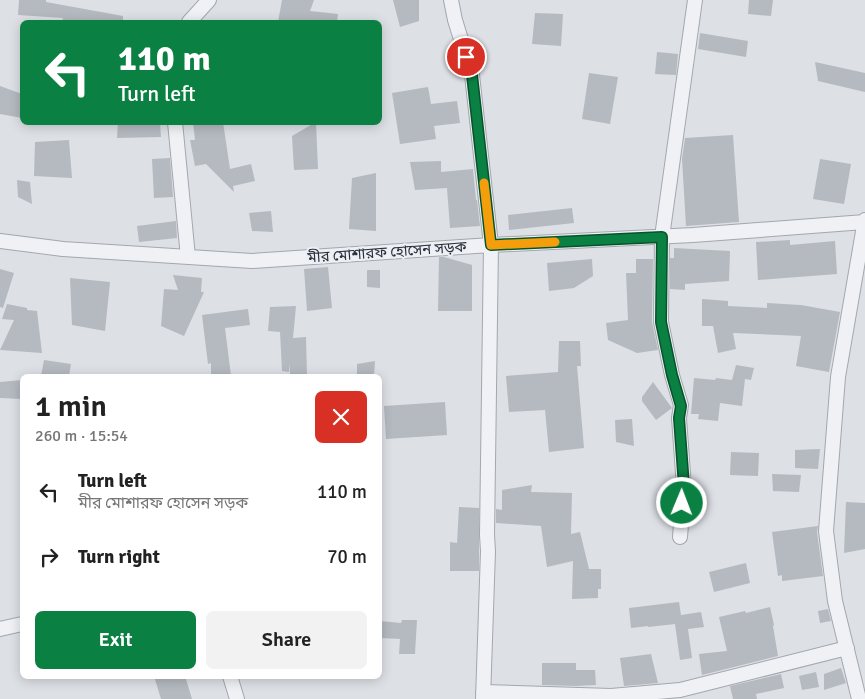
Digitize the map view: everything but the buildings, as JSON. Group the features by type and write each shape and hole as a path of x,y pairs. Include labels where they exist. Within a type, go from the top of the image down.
{"street":[{"path":"191,20 209,0"},
{"path":"451,0 455,20 472,75 491,245 486,535 488,550 483,695 611,696 680,690 847,648"},
{"path":"680,537 684,486 679,418 681,406 672,375 661,322 662,237 695,0"},
{"path":"174,125 188,257"},
{"path":"859,699 834,601 826,531 838,377 865,221"},
{"name":"মীর মোশারফ হোসেন সড়ক","path":"0,241 63,249 252,261 491,245 662,237 865,221"},
{"path":"0,630 20,625"},
{"path":"231,679 237,699"}],"slow traffic":[{"path":"484,183 491,245 555,242"}],"route":[{"path":"466,57 472,75 491,245 662,237 661,322 672,375 681,406 679,418 684,486 682,503"}]}
